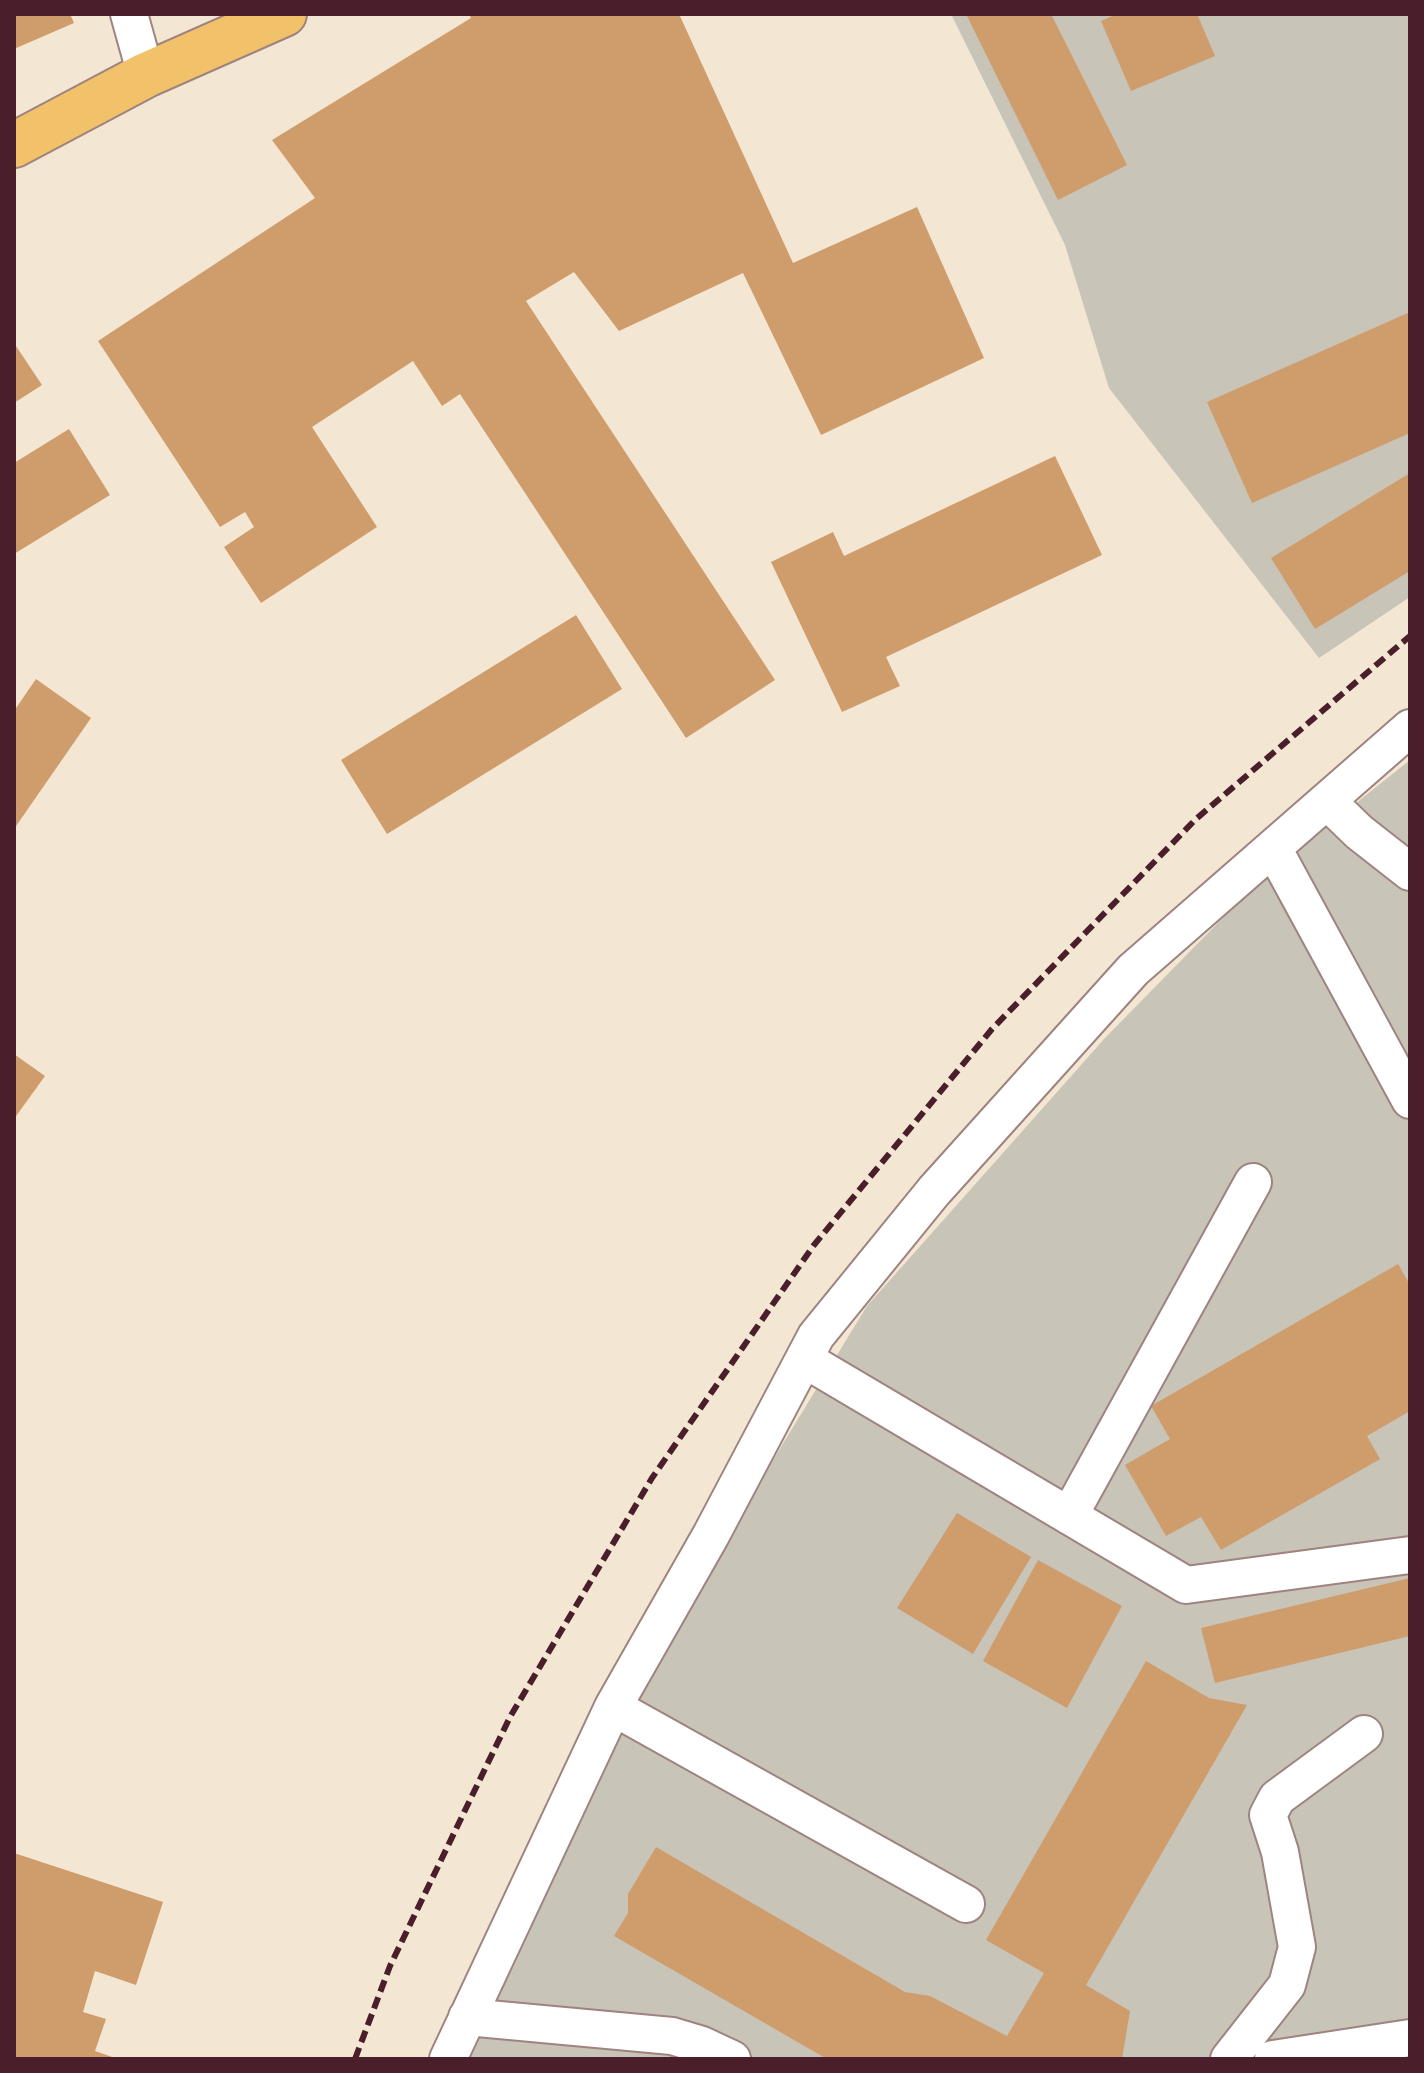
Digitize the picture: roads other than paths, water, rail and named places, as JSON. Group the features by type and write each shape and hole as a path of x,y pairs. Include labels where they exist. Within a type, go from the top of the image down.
{"main road":[{"path":"14,145 146,75 283,14"}],"street":[{"path":"129,14 146,75"},
{"path":"448,2059 613,1707 711,1535 816,1336 934,1191 1133,970 1410,728"},
{"path":"1327,801 1359,832 1410,872"},
{"path":"1273,848 1410,1100"},
{"path":"1069,1516 1253,1182"},
{"path":"804,1359 1186,1585 1410,1555"},
{"path":"613,1707 966,1904"},
{"path":"1229,2059 1287,1985 1297,1947 1280,1852 1268,1815 1277,1798 1364,1734"},
{"path":"467,2017 670,2047 702,2045 732,2059"},
{"path":"1273,2059 1410,2038"}],"railway":[{"path":"355,2059 390,1966 510,1717 652,1478 814,1245 992,1029 1196,819 1410,636"}]}
